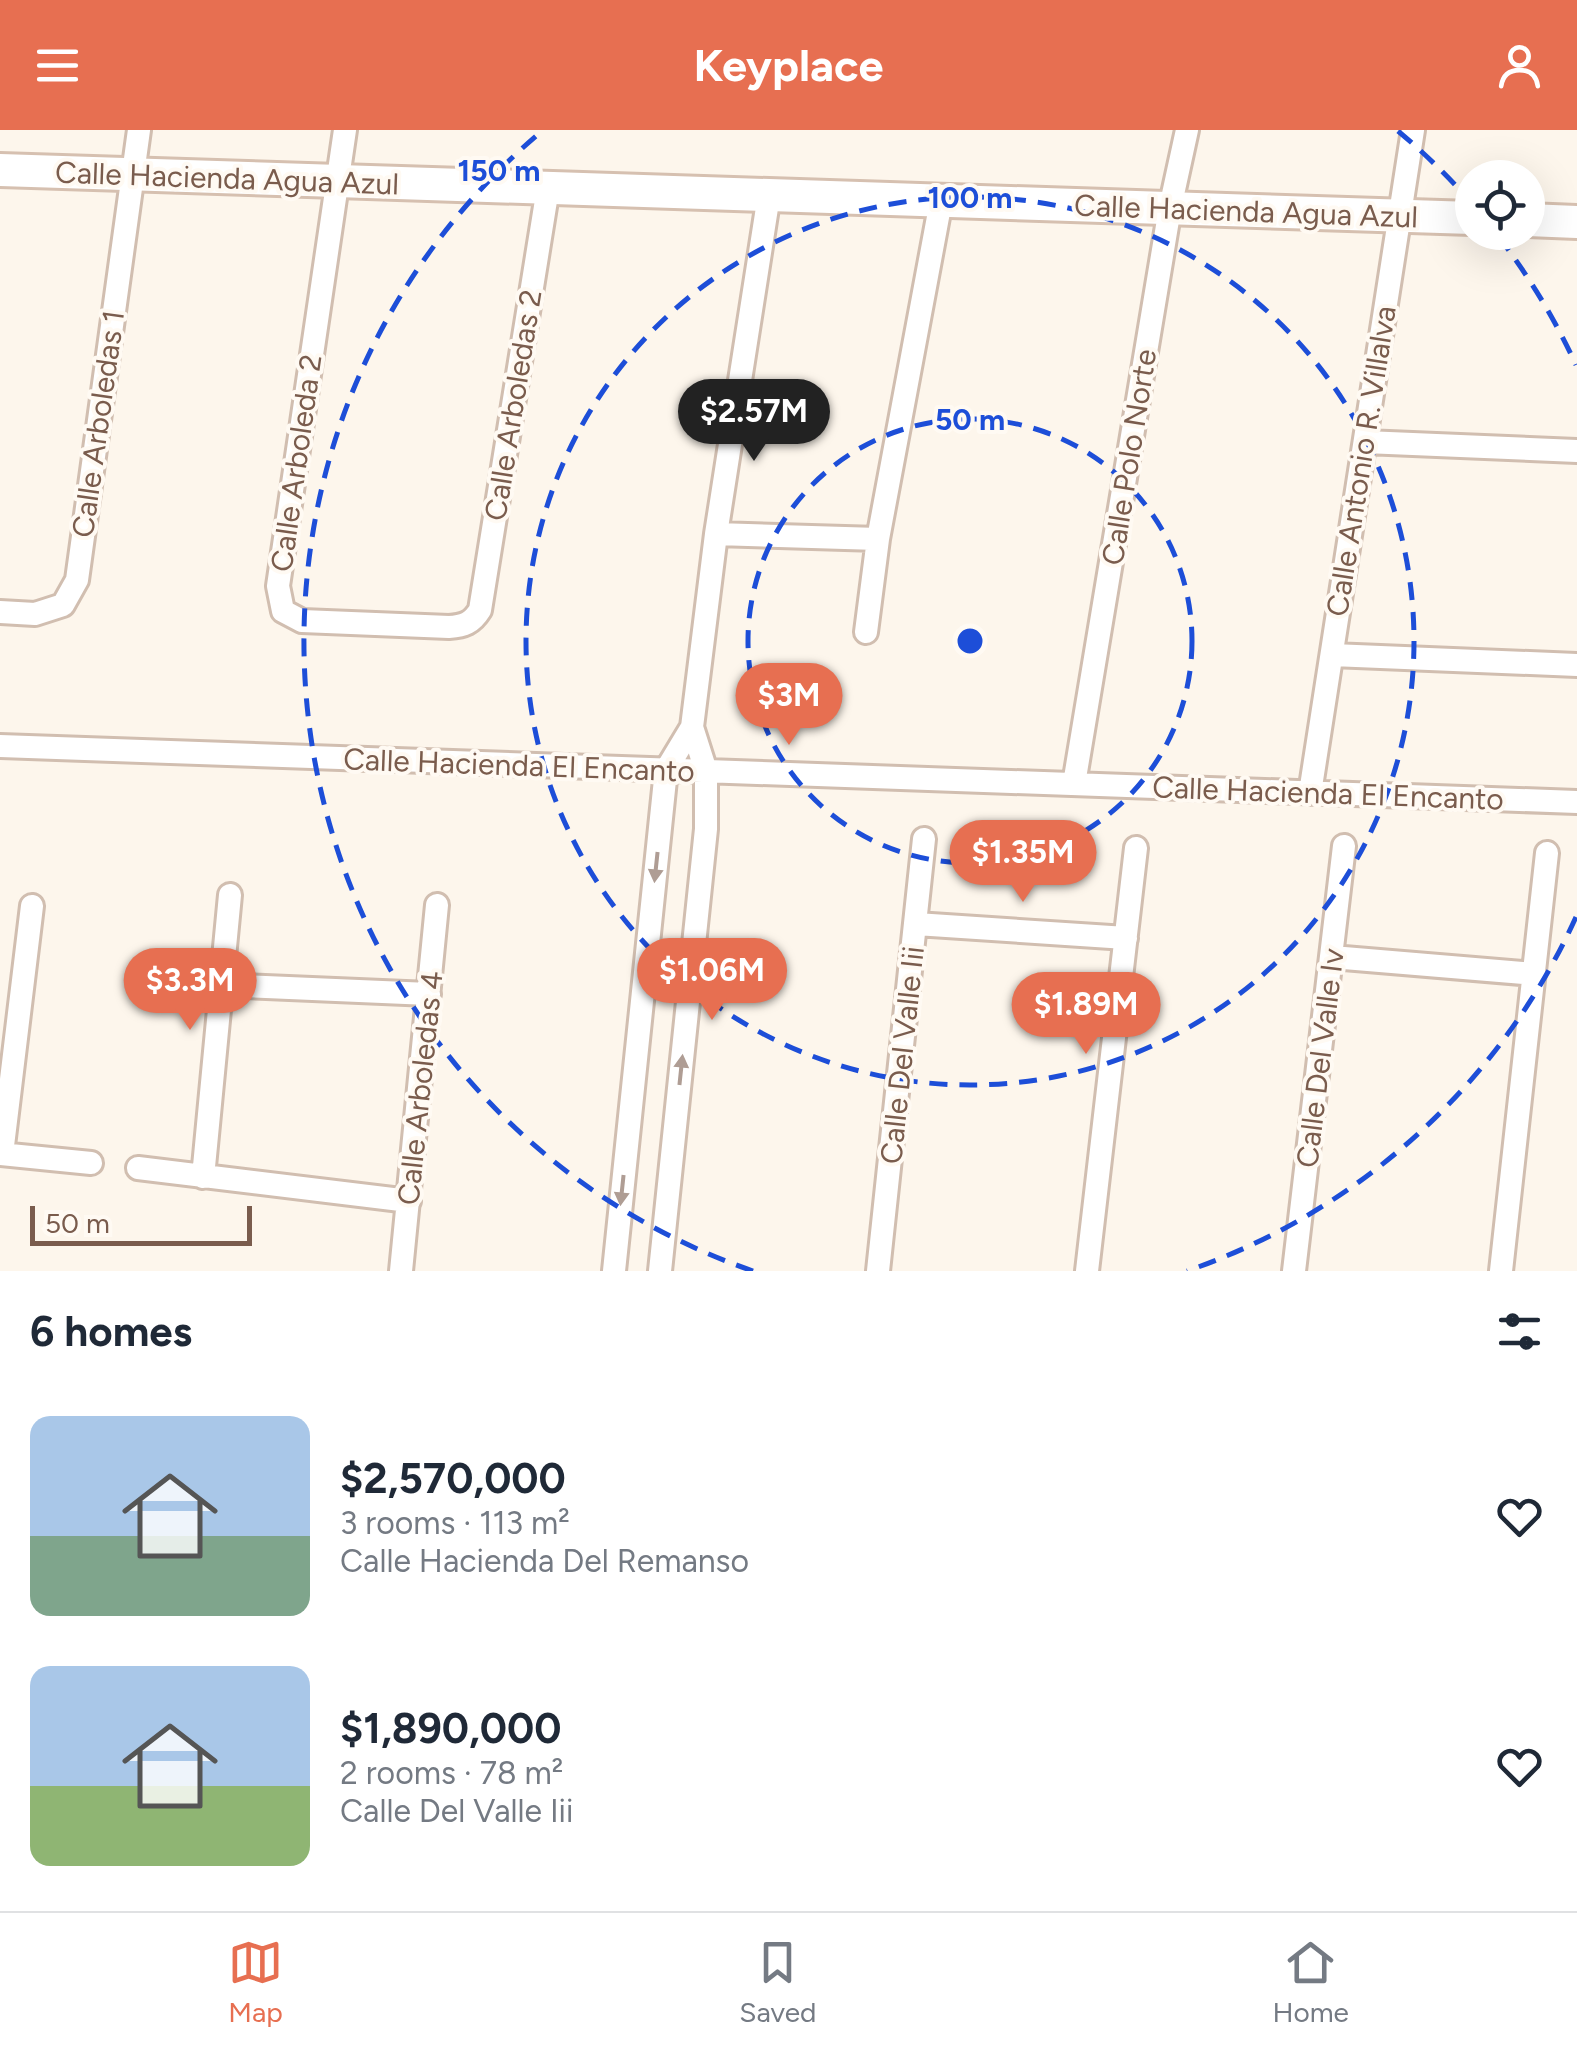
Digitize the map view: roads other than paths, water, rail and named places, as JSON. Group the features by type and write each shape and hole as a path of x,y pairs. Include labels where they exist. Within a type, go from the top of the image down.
{"street":[{"path":"131,175 138,130"},
{"name":"Calle Arboleda 2","path":"345,130 279,599 284,611 292,616 322,624 448,628 474,620"},
{"name":"Calle Polo Norte","path":"1074,784 1186,130"},
{"name":"Calle Antonio R. Villalva","path":"1310,793 1413,130"},
{"name":"Calle Hacienda Agua Azul","path":"0,170 1455,218"},
{"name":"Calle Arboledas 1","path":"0,612 34,614 63,605 77,580 131,175"},
{"name":"Calle Arboledas 2","path":"474,620 483,597 548,188"},
{"path":"614,1271 666,770 692,727 716,534 769,195"},
{"path":"866,632 878,539 941,201"},
{"path":"1545,221 1577,222"},
{"path":"1364,442 1577,451"},
{"path":"716,534 878,539"},
{"path":"1332,656 1577,664"},
{"path":"660,1271 706,829 706,771 692,727"},
{"name":"Calle Hacienda El Encanto","path":"0,746 1577,802"},
{"name":"Calle Del Valle Iii","path":"878,1271 924,840"},
{"name":"Calle Del Valle Iv","path":"1294,1271 1344,846"},
{"path":"1087,1271 1136,848"},
{"path":"1501,1271 1548,853"},
{"path":"204,1177 230,894"},
{"path":"32,906 10,981 1,1154 91,1163"},
{"name":"Calle Arboledas 4","path":"401,1271 437,906"},
{"path":"916,924 1126,938"},
{"path":"1332,956 1534,974"},
{"path":"221,985 429,994"},
{"path":"138,1168 409,1201"}]}
